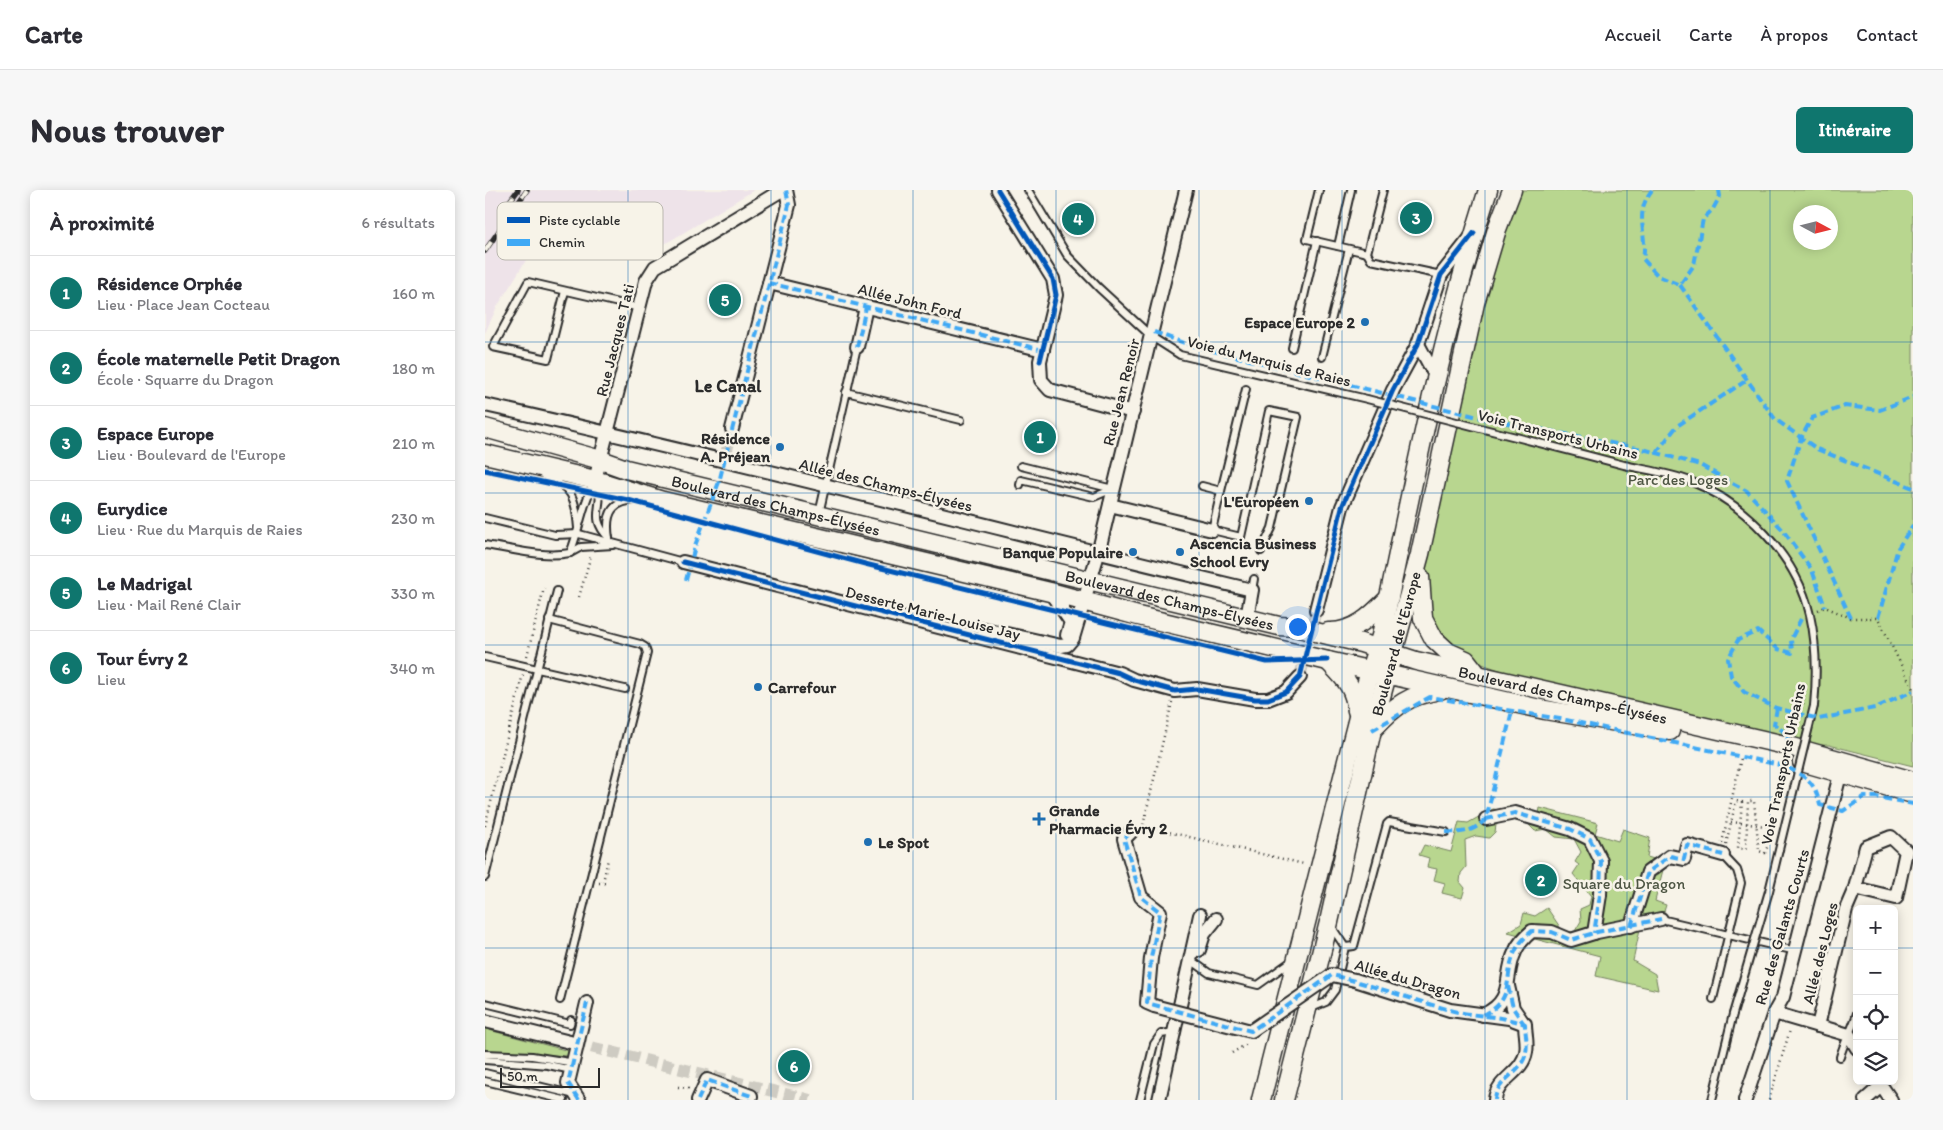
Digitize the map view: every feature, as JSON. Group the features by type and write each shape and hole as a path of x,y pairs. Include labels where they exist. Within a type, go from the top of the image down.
{"main road":[{"name":"Boulevard de l'Europe","path":"1283,1100 1329,922 1372,730 1388,674 1385,652 1389,598 1437,379 1474,233 1488,190"},
{"name":"Boulevard de l'Europe","path":"1261,1100 1370,670 1385,652 1420,554 1475,303 1497,229 1513,190"},
{"name":"Boulevard des Champs-Élysées","path":"485,428 601,460 626,469 818,516 1247,618 1317,632 1385,652 1789,746 1913,794"},
{"name":"Boulevard des Champs-Élysées","path":"494,456 595,480 663,500 1447,689 1545,710 1703,738 1786,758 1913,780"},
{"path":"1420,554 1420,593 1423,618 1434,639 1448,652 1466,660 1478,674"},
{"path":"1317,632 1343,631 1361,624 1389,598"},
{"path":"1328,661 1348,681 1355,693 1358,718"},
{"path":"1372,730 1399,704 1417,694 1447,689"}],"street":[{"name":"Rue Jacques Tati","path":"595,480 609,433 646,281 655,267 782,190"},
{"path":"732,429 789,205 786,190"},
{"path":"998,190 1053,279 1056,295 1040,361 1041,380 1049,390 1133,412"},
{"name":"Rue Jean Renoir","path":"984,629 1055,646 1067,645 1073,638 1098,554 1186,190"},
{"path":"1316,610 1342,507 1393,390 1417,344 1441,275 1474,233"},
{"name":"Allée John Ford","path":"769,284 1043,350"},
{"path":"857,347 866,307"},
{"path":"1417,344 1437,379"},
{"name":"Allée des Champs-Élysées","path":"485,405 609,433 1098,554 1253,584 1247,618"},
{"path":"1110,505 1212,530"},
{"name":"Desserte Marie-Louise Jay","path":"683,562 1119,673 1134,680 1175,690 1197,689 1255,699 1268,699 1286,692 1300,677"},
{"path":"968,635 999,624 1063,638 1068,634 1071,622 1050,592"},
{"name":"Rue des Galants Courts","path":"1745,1100 1774,1013 1783,997 1842,768"},
{"path":"1486,819 1515,813 1570,829 1590,839 1601,861 1600,895 1594,933"},
{"name":"Allée du Dragon","path":"1131,832 1124,839 1141,897 1160,912 1151,958 1147,1003 1251,1030 1332,975 1378,985 1450,1010 1509,1018 1525,1024"},
{"name":"Allée des Loges","path":"1818,1026 1846,909 1855,888 1866,847 1891,837 1906,851 1896,898 1855,888"},
{"path":"1631,926 1640,903 1648,872 1665,862 1670,856 1684,859 1687,845 1721,854"},
{"path":"1159,1100 1187,975 1188,962 1200,915"},
{"path":"1187,975 1195,963 1204,934 1216,918"},
{"path":"1483,1015 1492,1011 1503,1000 1508,986 1514,952 1525,936 1532,931 1552,932 1571,940 1594,933 1661,919"},
{"path":"1495,1100 1495,1094 1505,1080 1520,1067 1526,1052 1525,1024 1513,1008 1508,986"},
{"path":"575,1097 568,1083 587,1003"},
{"path":"1774,1013 1849,1034 1853,1041"},
{"path":"485,1021 573,1043"},
{"path":"698,1100 707,1080 751,1096 750,1100"},
{"path":"1257,1100 1266,1081"},
{"path":"1865,1100 1879,1085"},
{"path":"1881,1085 1891,1100"}],"lane":[{"name":"Voie du Marquis de Raies","path":"1028,190 1067,255 1099,288 1152,337 1181,355 1367,399"},
{"path":"1319,190 1307,239 1367,253"},
{"path":"1338,246 1351,190"},
{"path":"1383,190 1367,253 1371,260 1441,275"},
{"path":"1292,348 1317,241"},
{"path":"1322,357 1349,249"},
{"path":"565,290 548,359 493,347 527,282 565,290 640,308"},
{"path":"818,516 857,347"},
{"path":"1246,389 1212,530 1241,537 1269,411 1298,417 1272,528 1261,551"},
{"path":"846,392 961,420"},
{"name":"Voie Transports Urbains","path":"1367,399 1690,481 1732,504 1760,529 1782,554 1799,584 1810,613 1817,661 1814,706 1769,891 1733,1014 1712,1100"},
{"path":"494,456 567,487 576,507 579,534"},
{"path":"1021,466 1113,489"},
{"path":"570,554 579,534 588,492 595,480"},
{"path":"595,480 601,495 597,521 599,528 614,545"},
{"path":"1019,485 1021,480 1094,497 1113,489"},
{"path":"1202,486 1221,491"},
{"path":"609,538 607,525 610,512 619,503 628,500 663,500"},
{"path":"485,518 555,535 579,534 614,545 683,562"},
{"path":"485,545 542,554 570,554 581,547 614,545"},
{"path":"485,877 557,591"},
{"path":"549,620 640,644 645,647 647,653 560,1000"},
{"path":"485,657 625,689"},
{"path":"1345,947 1354,946 1387,824 1389,822 1446,832"},
{"path":"1713,1000 1741,883 1737,870 1721,854"},
{"path":"1661,919 1796,951"},
{"path":"1306,1010 1326,1002 1335,990 1345,947 1329,922"},
{"path":"1195,963 1209,973 1258,985 1296,958"},
{"path":"485,1002 570,1024 571,1020"},
{"path":"1840,1057 1843,1045 1853,1029"},
{"path":"1140,1100 1154,1044 1161,1034 1175,1032"},
{"path":"485,1054 532,1056 568,1066 485,1060"},
{"path":"485,1073 575,1097"},
{"path":"485,1081 564,1100"}],"path":[{"path":"579,597 590,559"},
{"path":"485,826 544,588"},
{"path":"1810,613 1825,607 1851,618 1878,618 1913,689"},
{"path":"1803,704 1805,678"},
{"path":"1175,690 1143,826 1304,864"},
{"path":"1721,854 1726,822 1741,758"},
{"path":"1721,854 1731,822 1736,801 1742,802 1740,823 1738,848 1746,849 1747,823 1748,801 1754,801 1756,824 1759,851 1765,853 1774,827 1756,824 1747,823 1740,823 1731,822 1726,822"},
{"path":"603,882 608,859"},
{"path":"1769,1100 1793,1019"},
{"path":"1232,1054 1248,1043"}],"shaded area":[{"path":"485,190 754,190 663,245 663,202 497,202 497,260 526,260 497,307 485,333"}],"green space":[{"name":"Parc des Loges","path":"1512,190 1913,190 1913,766 1829,745 1789,746 1582,699 1448,652 1420,593 1420,554"},
{"name":"Square du Dragon","path":"1508,806 1539,814 1540,808 1598,823 1595,834 1618,841 1623,829 1650,838 1647,857 1665,862 1655,901 1666,905 1660,924 1642,920 1633,961 1655,974 1658,990 1596,976 1600,956 1508,932 1521,924 1524,913 1535,916 1547,908 1564,933 1575,931 1581,921 1580,909 1589,905 1591,896 1573,874 1579,865 1575,862 1581,852 1574,839 1556,837 1546,829 1535,831 1519,815 1512,815 1496,825 1495,832 1489,838 1476,836 1465,840 1466,867 1461,873 1460,882 1465,888 1462,898 1442,893 1445,883 1434,880 1437,869 1427,867 1429,858 1419,855 1424,845 1451,852 1459,822 1468,823 1493,809 1500,810"},
{"path":"485,1029 569,1051 568,1056 485,1050"}],"tunnel":[{"path":"726,454 732,429"},
{"path":"1300,677 1316,610"},
{"path":"574,1043 810,1100"}],"railway":[{"path":"509,202 518,190"},
{"path":"519,202 527,190"},
{"path":"485,251 497,234"}],"marked path":[{"path":"686,580 696,543 719,482 789,205 786,190"},
{"path":"1652,190 1643,207 1643,259 1658,276 1680,285 1694,265 1703,219 1713,209 1720,196 1719,190"},
{"path":"769,283 1043,350"},
{"path":"1680,285 1775,419 1817,449 1913,488"},
{"path":"857,347 866,307"},
{"path":"1154,332 1190,345 1482,418 1643,449 1700,465 1747,491 1782,529 1812,570 1825,607"},
{"path":"1656,453 1677,426 1747,380"},
{"path":"1851,618 1787,481 1801,438 1812,418 1845,406 1880,410 1913,397"},
{"path":"1878,618 1898,548 1913,525"},
{"path":"1801,619 1791,639 1792,653 1778,649 1758,631 1738,640 1728,659 1731,676 1744,692 1776,708 1819,719 1875,708 1913,691"},
{"path":"1372,730 1430,697 1566,720 1785,766 1809,781 1815,790 1820,805 1843,811 1864,797 1876,797 1913,804"},
{"path":"1777,708 1774,724 1788,735 1785,766"},
{"path":"1446,832 1467,831 1477,827 1486,819 1512,711"},
{"path":"1486,819 1515,813 1570,829 1590,839 1601,861 1600,895 1594,933"},
{"path":"1131,832 1124,839 1141,897 1160,912 1151,958 1147,1003 1251,1031 1332,975 1450,1010 1516,1021 1525,1024 1526,1052 1520,1065 1504,1081 1496,1093 1495,1100"},
{"path":"1631,926 1648,872 1670,856 1684,859 1687,845 1723,855"},
{"path":"1483,1015 1500,1002 1507,987 1515,952 1520,943 1532,931 1552,932 1571,940 1597,932 1661,919"},
{"path":"1508,986 1513,1008 1524,1024"},
{"path":"579,1100 568,1083 587,1003"},
{"path":"698,1100 707,1080 751,1096 750,1100"}],"cycle path":[{"path":"998,190 1053,279 1056,295 1040,361"},
{"path":"683,562 1119,673 1134,680 1175,691 1197,689 1255,699 1268,699 1286,692 1300,677 1342,507 1393,390 1418,344 1441,275 1474,233"},
{"path":"485,470 628,500 865,564 1267,662 1327,660"}],"place":[{"name":"Espace Europe","path":"1416,218"},
{"name":"Eurydice","path":"1078,219"},
{"name":"Le Madrigal","path":"725,300"},
{"name":"Espace Europe 2","path":"1365,322"},
{"name":"Résidence Orphée","path":"1040,437"},
{"name":"Résidence A. Préjean","path":"780,447"},
{"name":"L'Européen","path":"1309,501"},
{"name":"Banque Populaire","path":"1133,552"},
{"name":"Ascencia Business School Evry","path":"1180,552"},
{"name":"Carrefour","path":"758,687"},
{"name":"Grande Pharmacie Évry 2","path":"1039,819"},
{"name":"Le Spot","path":"868,842"},
{"name":"École maternelle Petit Dragon","path":"1541,880"},
{"name":"Tour Évry 2","path":"794,1066"}],"district":[{"name":"Le Canal","path":"728,386"}]}
